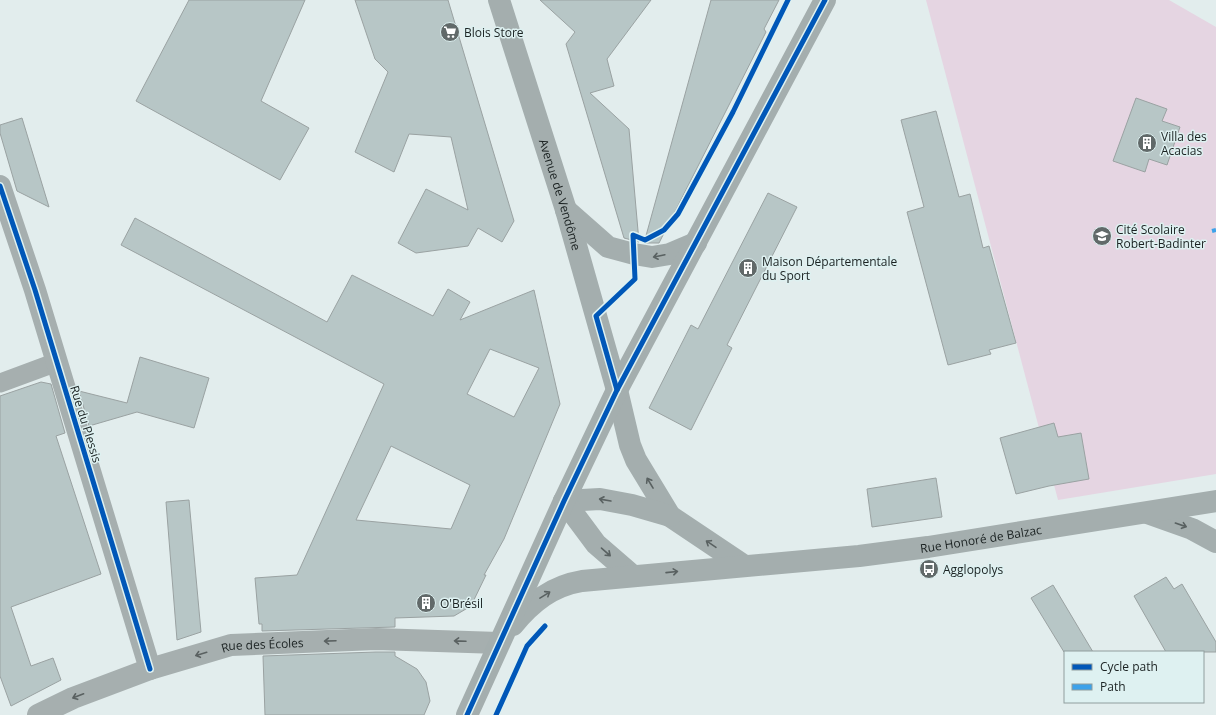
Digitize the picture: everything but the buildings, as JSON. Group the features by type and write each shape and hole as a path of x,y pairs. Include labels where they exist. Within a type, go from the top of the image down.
{"main road":[{"name":"Avenue de Vendôme","path":"499,0 566,210 617,390"},
{"path":"467,715 498,643 617,390 825,0"},
{"path":"566,210 608,247 634,254 652,257 670,254 696,243"},
{"path":"617,390 630,445 636,460 670,516"},
{"path":"564,501 600,499 632,505 670,516 743,565"},
{"name":"Rue Honoré de Balzac","path":"498,643 526,610 543,595 565,584 743,565 859,556 928,547 1216,500"},
{"path":"564,501 596,544 633,576"},
{"path":"1144,512 1192,529 1216,542"}],"street":[{"name":"Rue du Plessis","path":"0,186 35,290 150,669"},
{"name":"Rue des Écoles","path":"38,715 73,698 150,669 231,645 376,640 498,643"}],"lane":[{"path":"0,383 57,362"}],"shaded area":[{"name":"Cité Scolaire Robert-Badinter","path":"926,0 1169,0 1216,27 1216,474 1058,500"}],"marked path":[{"path":"1212,231 1216,230"}],"cycle path":[{"path":"617,390 596,316 635,279 633,235 645,240 664,230 678,214 733,112 788,0"},
{"path":"467,715 564,501 617,390 825,0"},
{"path":"0,186 35,290 150,669"},
{"path":"496,715 527,646 545,626"}],"place":[{"name":"Blois Store","path":"450,32"},
{"name":"Villa des Acacias","path":"1147,143"},
{"name":"Cité Scolaire Robert-Badinter","path":"1102,236"},
{"name":"Maison Départementale du Sport","path":"748,268"},
{"name":"Agglopolys","path":"929,569"},
{"name":"O'Brésil","path":"426,603"}]}
